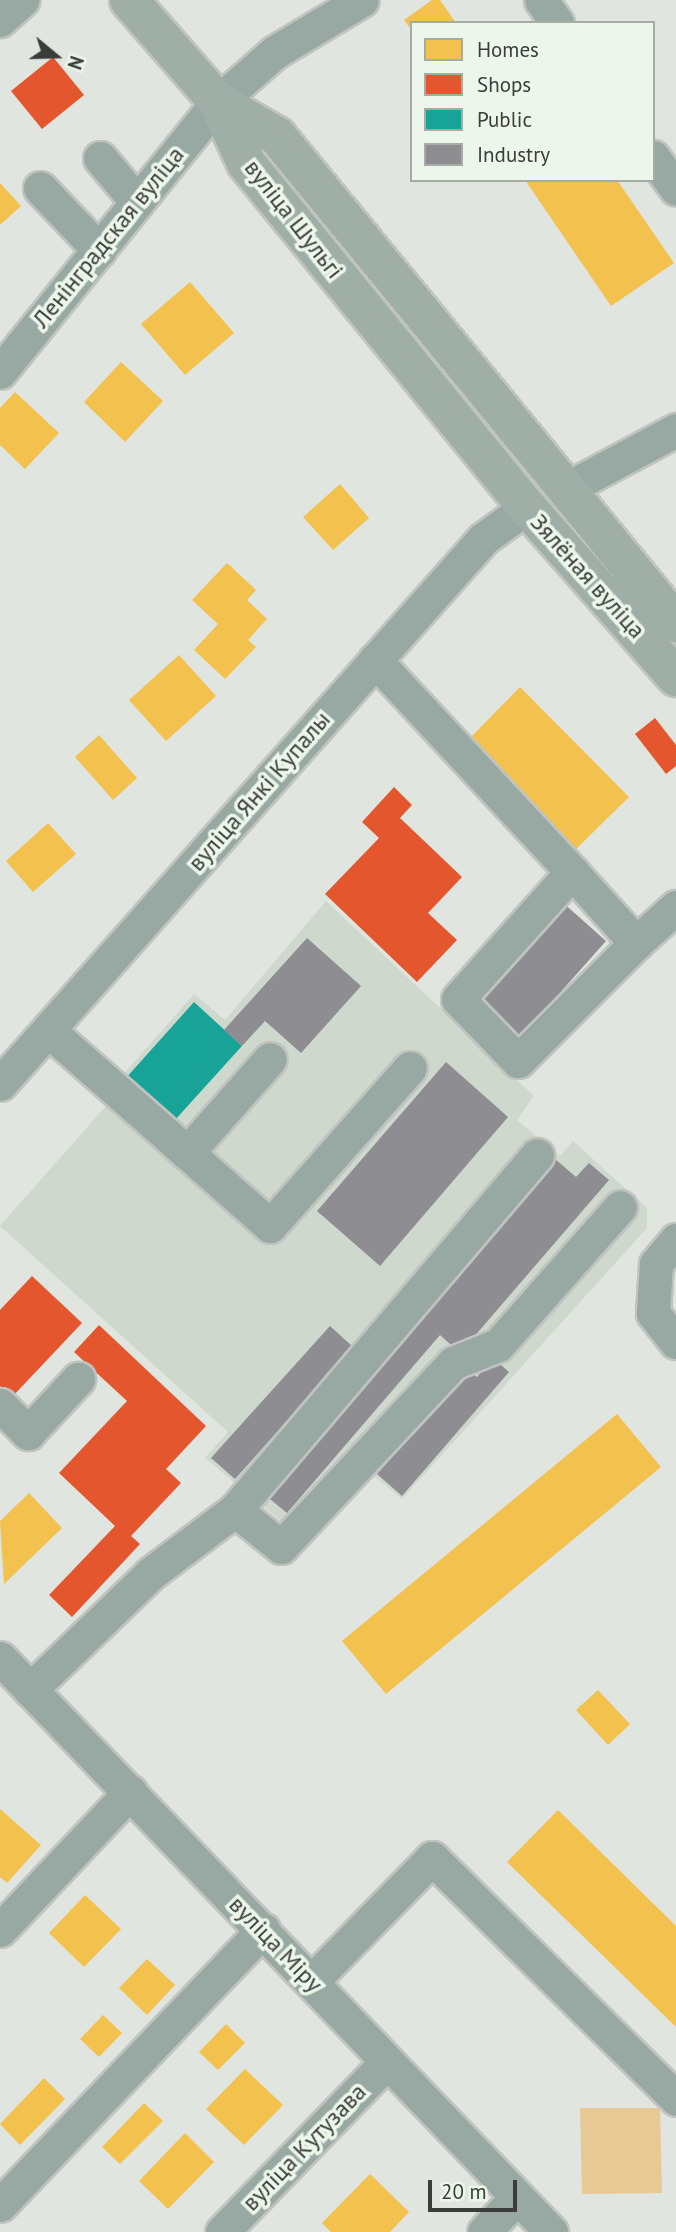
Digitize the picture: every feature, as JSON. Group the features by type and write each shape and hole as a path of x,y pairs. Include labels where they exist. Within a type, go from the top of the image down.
{"main road":[{"path":"129,0 218,102"},
{"name":"вуліца Шульгі","path":"218,102 277,136 564,490"},
{"name":"вуліца Шульгі","path":"218,102 246,163 527,507"},
{"path":"527,507 564,490"},
{"name":"Зялёная вуліца","path":"564,490 676,623"},
{"name":"Зялёная вуліца","path":"527,507 676,677"}],"street":[{"path":"0,20 22,0"},
{"name":"Ленінградская вуліца","path":"0,372 218,102 275,52 362,0"},
{"path":"541,0 556,21"},
{"path":"100,158 137,202"},
{"path":"655,160 676,189"},
{"path":"40,188 99,250"},
{"path":"564,490 676,430"},
{"name":"вуліца Янкі Купалы","path":"0,1084 483,539 527,507"},
{"path":"375,660 635,943"},
{"path":"572,872 458,999 518,1061 635,943 676,907"},
{"path":"48,1030 270,1226 410,1068"},
{"path":"187,1153 270,1059"},
{"path":"30,1690 150,1574 235,1510 537,1155"},
{"path":"235,1510 281,1548 453,1363 498,1345 620,1207"},
{"path":"676,1240 656,1264 653,1313 676,1342"},
{"path":"0,1405 28,1433 78,1379"},
{"name":"вуліца Міру","path":"0,1658 551,2232"},
{"path":"0,1930 130,1792"},
{"path":"312,1981 432,1858 676,2099"},
{"path":"0,2204 263,1930"},
{"name":"вуліца Кутузава","path":"222,2232 387,2062"},
{"path":"484,2232 517,2197"}],"shaded area":[{"path":"326,901 534,1096 517,1120 560,1156 573,1141 647,1208 647,1228 402,1499 374,1476 312,1540 299,1536 205,1458 228,1432 0,1226 127,1082 122,1076 194,994 225,1020"},
{"path":"580,2108 660,2108 662,2193 582,2194"}],"building: Homes":[{"path":"432,0 440,0 455,21 410,21 410,28 404,20"},
{"path":"526,182 618,182 674,263 611,306"},
{"path":"0,183 21,206 0,225"},
{"path":"190,282 234,333 185,375 141,324"},
{"path":"121,362 163,401 125,442 84,402"},
{"path":"15,392 59,433 25,469 0,445 0,408"},
{"path":"340,484 369,518 333,550 303,517"},
{"path":"227,563 256,590 247,600 267,619 248,640 256,647 225,679 194,650 218,624 192,600"},
{"path":"179,655 216,696 166,741 129,700"},
{"path":"520,687 629,797 576,849 468,740"},
{"path":"99,735 137,778 113,800 75,757"},
{"path":"48,823 76,854 33,892 6,861"},
{"path":"617,1414 661,1467 386,1694 342,1641"},
{"path":"29,1493 62,1528 4,1584 0,1521"},
{"path":"598,1690 630,1724 608,1745 576,1710"},
{"path":"0,1809 41,1845 7,1883 0,1877"},
{"path":"558,1810 676,1926 676,2027 507,1862"},
{"path":"85,1895 121,1929 84,1967 49,1933"},
{"path":"147,1959 175,1985 147,2015 119,1988"},
{"path":"103,2015 122,2033 99,2057 80,2039"},
{"path":"226,2024 245,2043 218,2070 199,2052"},
{"path":"245,2069 283,2105 244,2145 206,2109"},
{"path":"44,2078 65,2099 20,2145 0,2124"},
{"path":"144,2103 163,2121 120,2164 102,2147"},
{"path":"185,2133 214,2162 168,2209 139,2181"},
{"path":"370,2174 409,2212 390,2232 331,2232 322,2223"}],"building: Shops":[{"path":"53,57 84,95 42,129 11,91"},
{"path":"655,718 676,745 676,766 666,774 635,734"},
{"path":"394,787 412,805 400,818 462,877 428,913 457,940 417,982 325,894 379,838 362,822"},
{"path":"32,1276 82,1323 12,1397 0,1386 0,1310"},
{"path":"99,1325 206,1426 166,1469 181,1483 131,1536 140,1544 72,1617 49,1595 115,1526 59,1473 127,1401 74,1352"}],"building: Public":[{"path":"194,1002 242,1046 174,1121 126,1078"}],"building: Industry":[{"path":"561,901 606,941 519,1039 474,999"},
{"path":"307,938 361,986 301,1053 265,1021 242,1046 224,1030"},
{"path":"446,1062 508,1117 380,1266 317,1211"},
{"path":"555,1159 576,1177 589,1163 609,1180 460,1353 440,1335 287,1513 265,1495"},
{"path":"330,1326 353,1347 235,1479 211,1458"},
{"path":"493,1358 509,1372 402,1496 377,1474 467,1370 477,1377"}]}
